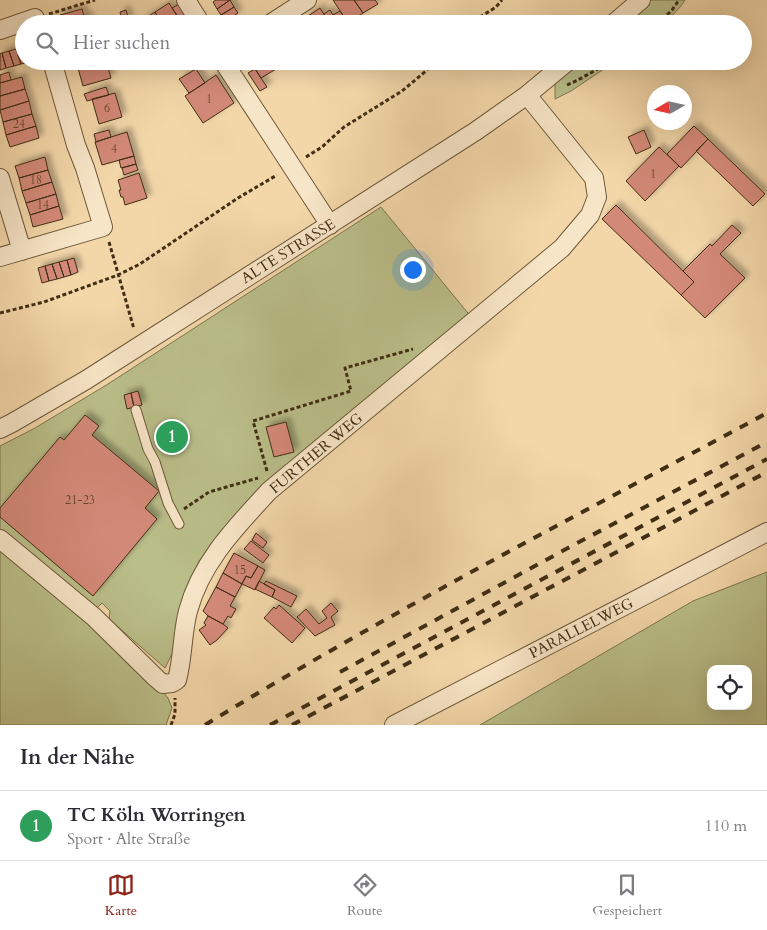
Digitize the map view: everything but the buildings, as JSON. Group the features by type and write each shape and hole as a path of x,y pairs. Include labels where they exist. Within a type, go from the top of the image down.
{"street":[{"path":"186,0 195,15"},
{"path":"284,15 307,0"},
{"path":"624,15 641,0"},
{"path":"0,30 15,26"},
{"path":"0,257 103,227 76,145 55,70"},
{"path":"230,70 330,225"},
{"name":"ALTE STRASSE","path":"0,428 86,380 330,225 476,131 527,95 557,70"},
{"name":"FURTHER WEG","path":"172,683 177,680 186,620 197,586 218,550 240,522 269,491 562,248 590,215 597,197 594,178 527,95"},
{"path":"0,178 22,251"},
{"name":"PARALLELWEG","path":"394,725 767,532"},
{"path":"0,539 94,618 163,684 172,683"}],"lane":[{"path":"136,410 168,503 179,524"}],"path":[{"path":"53,15 95,0"},
{"path":"483,15 496,7 502,0"},
{"path":"667,15 679,0"},
{"path":"0,313 44,302 118,275 140,264 238,198 322,147 344,127 402,91 427,70"},
{"path":"563,87 596,70"},
{"path":"103,227 108,238 139,346"},
{"path":"268,475 254,422 351,391 346,368 413,348"},
{"path":"179,524 184,509 209,492 260,477"},
{"path":"170,725 175,714 172,683"}],"green space":[{"path":"650,0 685,0 672,15 633,15"},
{"path":"567,70 602,70 571,91 555,99 555,80"},
{"path":"381,207 472,318 242,513 165,668 109,619 110,611 102,603 96,609 0,530 0,446 35,428 108,384"},
{"path":"0,546 48,585 155,683 168,698 172,708 166,725 0,725"},
{"path":"767,572 767,725 480,725 693,601"}],"railway":[{"path":"205,725 413,604 767,413"},
{"path":"340,672 767,442"},
{"path":"270,725 767,459"},
{"path":"292,725 767,472"}],"place":[{"name":"TC Köln Worringen","path":"172,437"}]}
